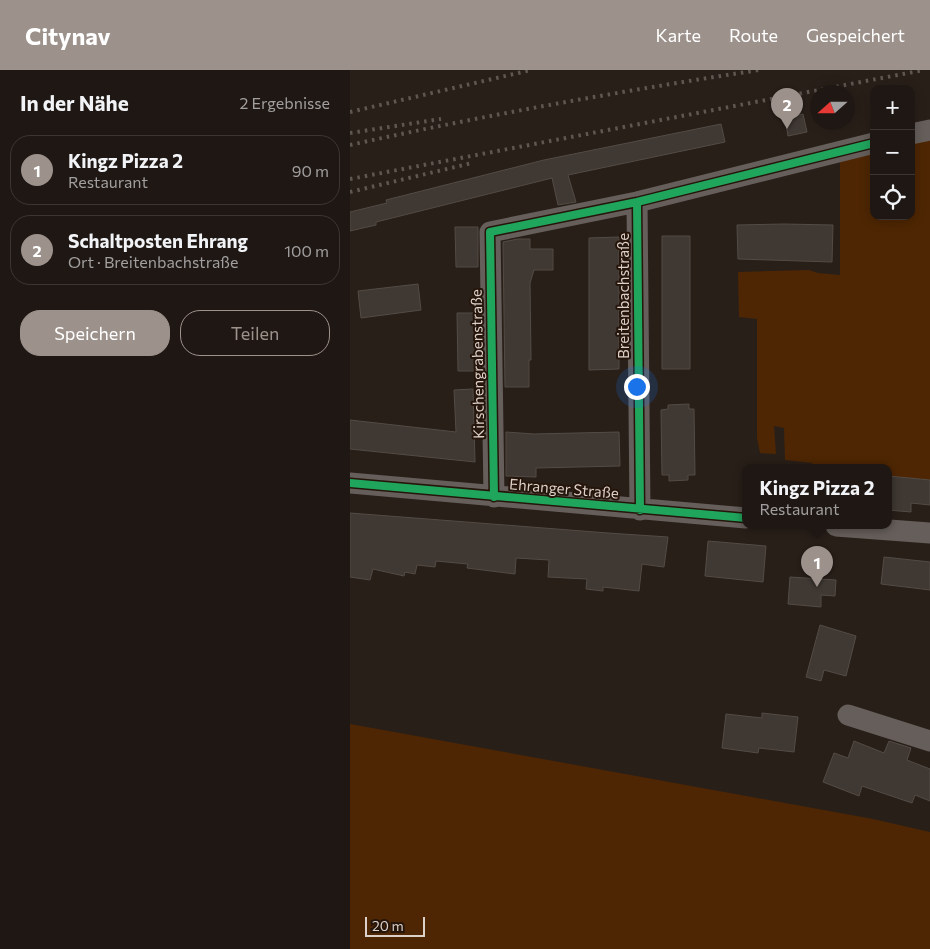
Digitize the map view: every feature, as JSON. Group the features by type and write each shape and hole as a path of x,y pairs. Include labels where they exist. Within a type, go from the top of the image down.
{"street":[{"path":"915,133 930,130"},
{"path":"638,202 870,145"},
{"name":"Kirschengrabenstraße","path":"494,497 490,232 638,202"},
{"name":"Breitenbachstraße","path":"638,202 640,510"},
{"name":"Ehranger Straße","path":"350,483 742,518"},
{"path":"876,529 930,533"},
{"path":"848,715 930,741"}],"shaded area":[{"path":"930,138 930,480 892,485 892,464 812,464 785,460 784,428 774,426 776,454 760,453 757,438 757,319 739,317 738,272 809,270 818,273 840,275 840,158 870,152 870,220 915,220 915,141"},
{"path":"350,724 873,819 930,832 930,949 350,949"}],"building":[{"path":"803,114 807,132 788,136 785,118"},
{"path":"721,124 725,142 568,175 576,202 558,205 552,178 376,222 376,225 350,231 350,212 387,203 386,200 544,160"},
{"path":"737,225 833,225 832,262 738,259"},
{"path":"455,227 478,227 478,267 456,267"},
{"path":"662,236 690,236 690,369 662,369"},
{"path":"619,237 619,369 589,370 589,238"},
{"path":"530,239 530,249 553,249 553,270 534,270 530,283 531,360 529,360 529,387 505,387 503,242"},
{"path":"418,284 421,310 361,318 358,291"},
{"path":"457,313 479,313 480,371 458,371"},
{"path":"473,389 475,462 350,449 350,420 456,432 454,390"},
{"path":"689,404 689,409 694,409 695,475 688,475 688,480 669,481 669,475 662,475 661,410 668,409 668,405"},
{"path":"506,432 534,434 619,432 620,466 536,468 536,477 506,476"},
{"path":"892,476 930,480 930,505 911,503 911,512 892,510"},
{"path":"350,513 668,537 664,567 642,564 639,591 603,587 603,591 586,589 587,579 548,577 549,560 516,558 515,574 467,568 468,564 436,561 435,567 417,565 415,574 405,572 404,576 373,569 370,580 350,577"},
{"path":"708,541 766,546 763,582 705,576"},
{"path":"884,557 930,562 930,590 881,584"},
{"path":"790,577 836,580 835,596 821,595 821,607 788,604"},
{"path":"820,625 856,636 846,676 824,670 821,681 806,677"},
{"path":"762,713 798,717 794,752 759,748 758,753 722,748 726,714 762,718"},
{"path":"854,741 884,753 889,741 911,748 907,760 930,769 930,801 915,795 912,803 862,786 859,796 823,782 834,753 848,758"}],"railway":[{"path":"350,112 531,70"},
{"path":"350,145 554,104 759,70"},
{"path":"350,179 924,70"},
{"path":"350,133 441,119"},
{"path":"350,192 472,163"}],"cycle path":[{"path":"494,497 490,232 637,202 870,144"},
{"path":"637,202 640,510"},
{"path":"350,483 742,518"}],"place":[{"name":"Schaltposten Ehrang","path":"787,129"},
{"name":"Kingz Pizza 2","path":"817,587"}]}
